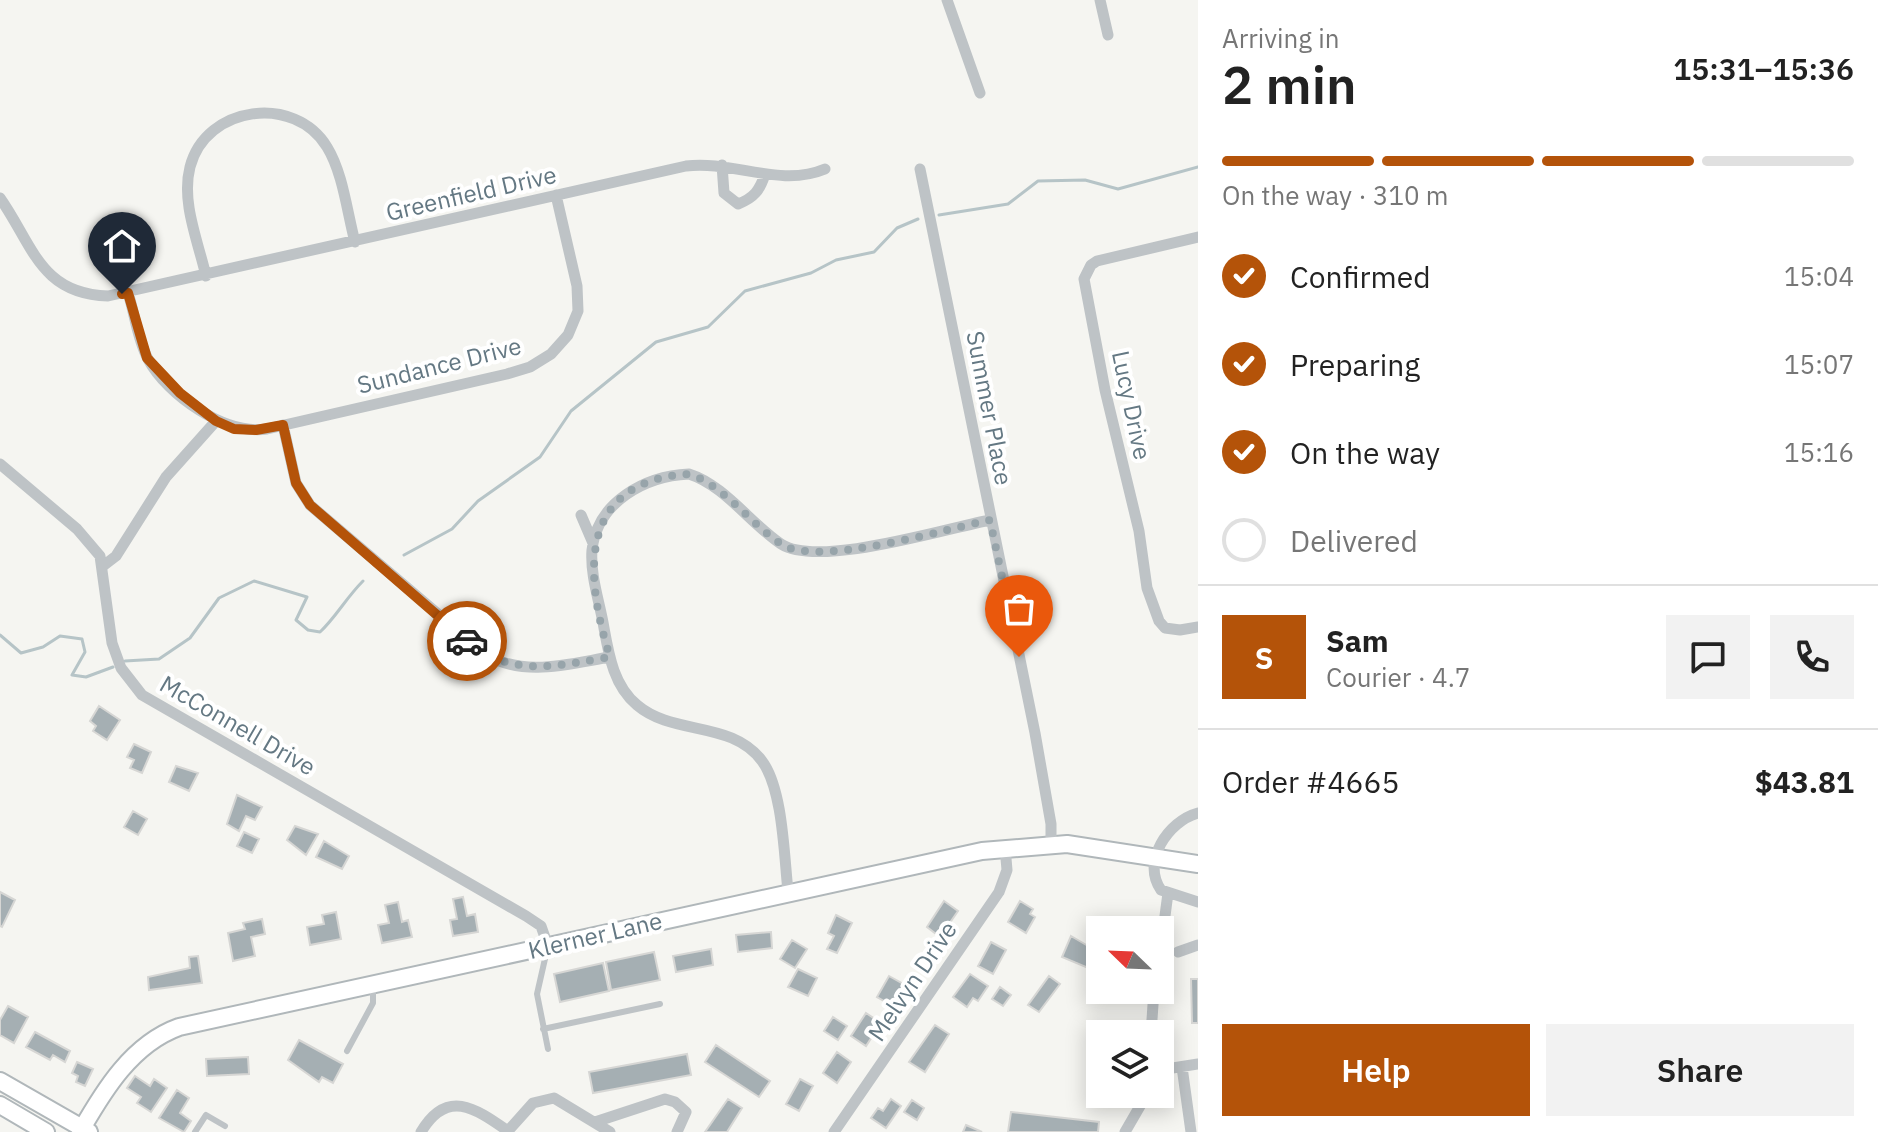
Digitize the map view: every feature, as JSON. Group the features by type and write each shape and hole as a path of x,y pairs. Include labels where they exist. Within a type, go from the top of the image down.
{"street":[{"path":"947,0 980,93"},
{"path":"1100,0 1108,35"},
{"path":"206,276 188,202 190,167 207,138 224,123 246,114 268,112 291,118 321,138 332,158 355,242"},
{"path":"722,165 724,193 738,204 760,189 765,174"},
{"name":"Greenfield Drive","path":"0,198 48,275 57,283 95,295 128,293 206,276 686,166 722,165 765,174 800,175 825,169"},
{"name":"Summer Place","path":"920,169 1035,733 1051,824 1051,844"},
{"name":"Sundance Drive","path":"216,421 244,430 283,425 507,374 530,367 551,354 568,335 578,311 577,286 556,195"},
{"name":"Lucy Drive","path":"1198,237 1097,261 1091,265 1084,279 1105,390 1139,531 1151,601 1165,628 1180,630 1198,627"},
{"path":"0,464 77,529 94,546 103,566 116,556 166,477 216,421 153,367 143,349 128,293"},
{"path":"283,425 296,483 310,505 475,648 497,661 520,668 610,657"},
{"path":"593,544 606,514 624,495 658,479 689,474 706,483 781,544 805,553 861,547 990,520"},
{"path":"581,515 593,544 593,575 610,657 621,687 648,713 729,736 754,751 763,761 774,785 788,891"},
{"name":"McConnell Drive","path":"103,566 105,605 116,656 127,678 142,695 536,922 544,931 548,946"},
{"path":"1198,813 1171,828 1155,856 1155,881 1168,893 1198,902"},
{"name":"Klerner Lane","path":"84,1131 124,1066 150,1040 163,1033 788,891 1005,847 1051,844 1198,864"},
{"name":"Melvyn Drive","path":"834,1132 999,892 1007,870 1005,847"},
{"path":"1165,916 1168,893"},
{"path":"1178,952 1198,945"},
{"path":"1174,1068 1198,1064"},
{"path":"1182,1067 1191,1132"},
{"path":"0,1081 84,1131"},
{"path":"421,1132 429,1118 452,1106 478,1110 508,1131 533,1103 554,1098 610,1132"},
{"path":"595,1122 665,1099 675,1102 686,1112 677,1132"},
{"path":"0,1105 46,1132"},
{"path":"1125,1132 1139,1108"}],"lane":[{"path":"548,946 537,994 548,1049"},
{"path":"347,1051 373,1003 373,987"},
{"path":"543,1029 660,1004"},
{"path":"195,1132 206,1115 225,1126"}],"building":[{"path":"99,706 120,720 107,740 93,731 96,726 90,721"},
{"path":"134,744 151,752 142,773 130,768 134,760 127,757"},
{"path":"176,766 198,773 189,791 169,782"},
{"path":"237,795 262,807 255,820 246,816 239,831 227,824"},
{"path":"133,811 147,819 138,835 124,827"},
{"path":"295,826 318,834 306,855 287,840"},
{"path":"244,832 259,839 252,853 237,846"},
{"path":"324,841 349,856 342,869 316,857"},
{"path":"0,892 15,900 2,927 0,926"},
{"path":"463,897 467,916 475,914 478,932 453,936 450,920 457,919 453,899"},
{"path":"944,901 958,911 940,937 927,927"},
{"path":"1020,901 1033,909 1030,914 1035,917 1026,933 1008,922"},
{"path":"398,902 402,922 408,920 412,937 382,943 378,925 389,923 385,905"},
{"path":"336,912 341,939 310,945 307,927 324,924 322,915"},
{"path":"836,915 852,923 837,953 827,949 834,936 828,933"},
{"path":"262,919 265,934 251,937 255,956 233,961 228,933 245,929 243,923"},
{"path":"771,932 772,948 738,952 736,935"},
{"path":"1071,936 1086,945 1086,967 1062,957"},
{"path":"792,940 807,949 795,968 780,959"},
{"path":"991,942 1006,950 993,974 978,966"},
{"path":"711,949 713,965 676,972 673,956"},
{"path":"654,952 660,980 611,990 606,962"},
{"path":"198,956 202,983 149,990 148,977 190,968 189,957"},
{"path":"603,963 609,991 560,1002 554,974"},
{"path":"798,969 817,978 808,996 788,987"},
{"path":"970,974 988,986 978,1001 973,998 967,1007 953,997"},
{"path":"889,976 905,985 893,1006 877,997"},
{"path":"1049,976 1060,984 1039,1012 1028,1005"},
{"path":"1191,979 1198,979 1198,1023 1192,1023"},
{"path":"1000,987 1011,995 1003,1006 992,999"},
{"path":"8,1006 28,1017 14,1043 0,1035 0,1020"},
{"path":"866,1013 881,1023 866,1046 851,1036"},
{"path":"833,1017 847,1026 838,1040 824,1031"},
{"path":"935,1025 949,1034 925,1072 909,1062"},
{"path":"35,1032 70,1051 65,1062 53,1055 50,1060 26,1047"},
{"path":"299,1040 343,1064 333,1083 322,1077 319,1082 288,1060"},
{"path":"716,1045 770,1081 759,1097 705,1062"},
{"path":"837,1052 851,1062 837,1083 823,1073"},
{"path":"687,1054 691,1075 593,1093 589,1072"},
{"path":"248,1057 249,1074 207,1076 206,1059"},
{"path":"77,1062 93,1069 85,1086 76,1082 78,1076 72,1073"},
{"path":"135,1076 150,1086 154,1079 167,1088 151,1112 137,1103 141,1097 127,1088"},
{"path":"800,1079 813,1086 799,1111 786,1104"},
{"path":"177,1090 189,1098 180,1113 191,1121 184,1132 159,1118"},
{"path":"728,1099 742,1108 727,1132 705,1132"},
{"path":"891,1099 901,1106 886,1128 871,1118 878,1108 883,1111"},
{"path":"912,1100 924,1108 917,1120 904,1112"},
{"path":"1011,1112 1099,1122 1098,1132 1008,1132"},
{"path":"966,1125 982,1132 963,1132"}],"waterway":[{"path":"939,215 1008,204 1038,181 1085,180 1118,189 1198,167"},
{"path":"404,555 452,529 478,501 540,457 571,411 656,342 708,327 745,291 811,273 836,260 874,252 897,228 918,219"},
{"path":"125,661 159,659 190,638 219,598 254,581 307,597 296,620 308,630 320,632 363,581"},
{"path":"0,635 21,653 43,647 60,636 82,639 85,652 72,675 86,677 113,667"}],"way so far":[{"path":"467,641 497,661 520,668 610,657 592,563 599,525 615,504 635,488 658,479 689,474 706,483 781,544 805,553 861,547 990,520 1019,657"}],"route":[{"path":"122,294 128,293 147,358 167,382 193,404 234,429 256,430 283,425 296,483 310,505 467,641"}]}
